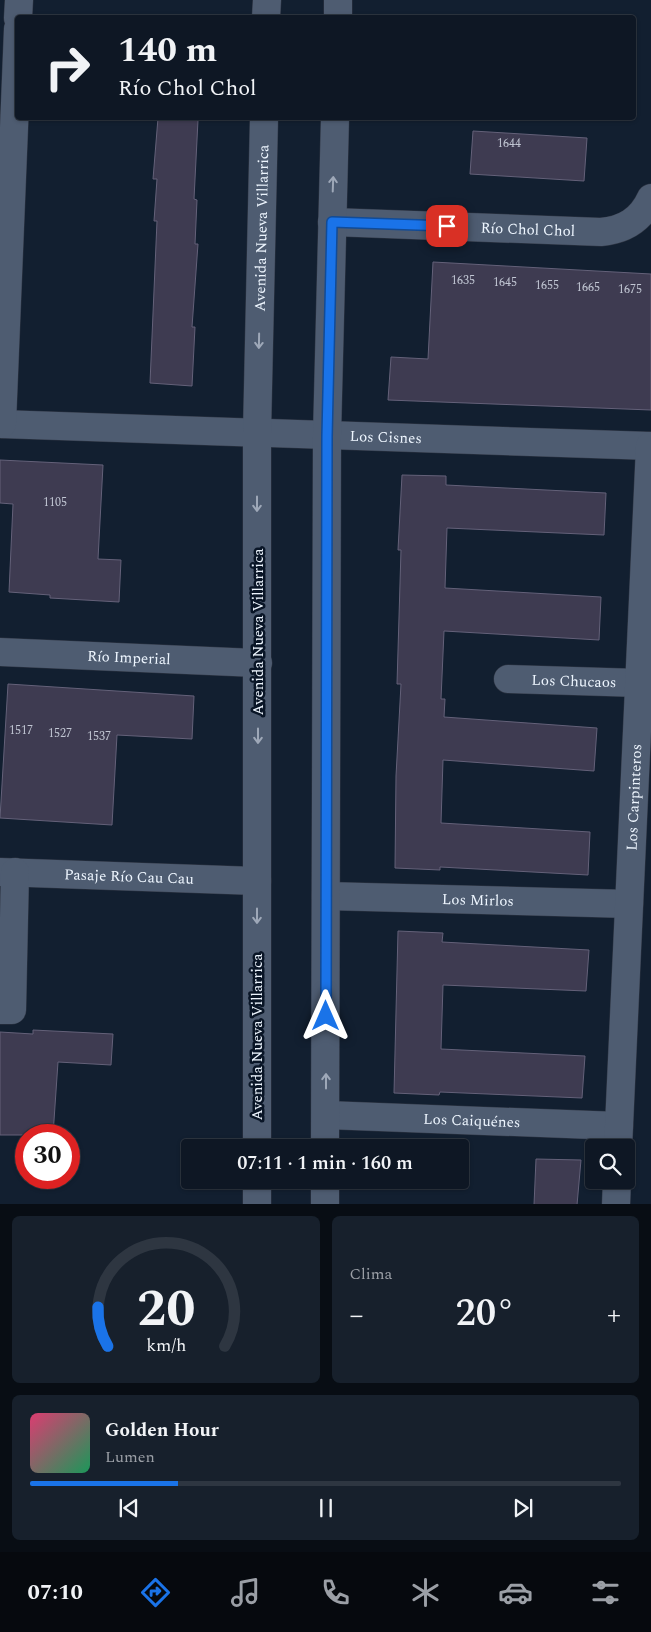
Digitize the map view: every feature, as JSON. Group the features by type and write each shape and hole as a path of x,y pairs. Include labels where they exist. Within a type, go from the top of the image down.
{"street":[{"path":"18,15 19,0"},
{"path":"266,15 267,0"},
{"path":"338,0 338,15"},
{"path":"1,424 5,195 15,67"},
{"name":"Avenida Nueva Villarrica","path":"257,1139 257,433 264,120"},
{"path":"326,1139 327,436 335,120"},
{"name":"Río Chol Chol","path":"332,222 613,231 634,221 644,211 651,198"},
{"name":"Los Cisnes","path":"1,424 650,446"},
{"name":"Los Carpinteros","path":"619,1137 650,446"},
{"name":"Río Imperial","path":"0,652 258,663"},
{"name":"Los Chucaos","path":"508,679 639,683"},
{"path":"0,1010 12,1010 8,872"},
{"name":"Pasaje Río Cau Cau","path":"8,872 257,881"},
{"name":"Los Mirlos","path":"326,896 629,904"},
{"name":"Los Caiquénes","path":"326,1115 619,1137"},
{"path":"257,1189 257,1204"},
{"path":"325,1189 325,1204"},
{"path":"616,1204 617,1189"}],"building":[{"path":"158,120 198,120 194,199 197,200 195,244 198,244 192,327 195,327 192,386 150,383 157,221 154,221 157,179 153,179"},
{"path":"473,131 587,138 584,181 470,174"},
{"path":"433,262 651,274 651,410 388,400 391,357 428,359"},
{"path":"0,460 103,465 98,559 121,560 119,602 50,598 50,595 9,592 13,504 0,503"},
{"path":"402,475 446,476 446,485 606,493 604,535 447,528 445,588 601,597 599,640 444,631 441,699 445,699 444,717 597,728 594,771 443,760 441,823 590,832 588,875 440,867 440,870 395,868 396,776 401,684 397,684 401,550 398,550"},
{"path":"8,684 194,696 192,739 117,735 112,825 0,818"},
{"path":"398,931 443,933 442,942 589,950 586,991 443,985 441,1049 585,1056 582,1098 440,1092 439,1095 394,1093"},
{"path":"33,1030 113,1034 111,1065 58,1062 54,1124 15,1124 15,1135 0,1135 0,1032 33,1034"},
{"path":"536,1159 581,1160 577,1204 534,1204"}],"route":[{"path":"326,1016 327,436 332,222 447,226"}]}
